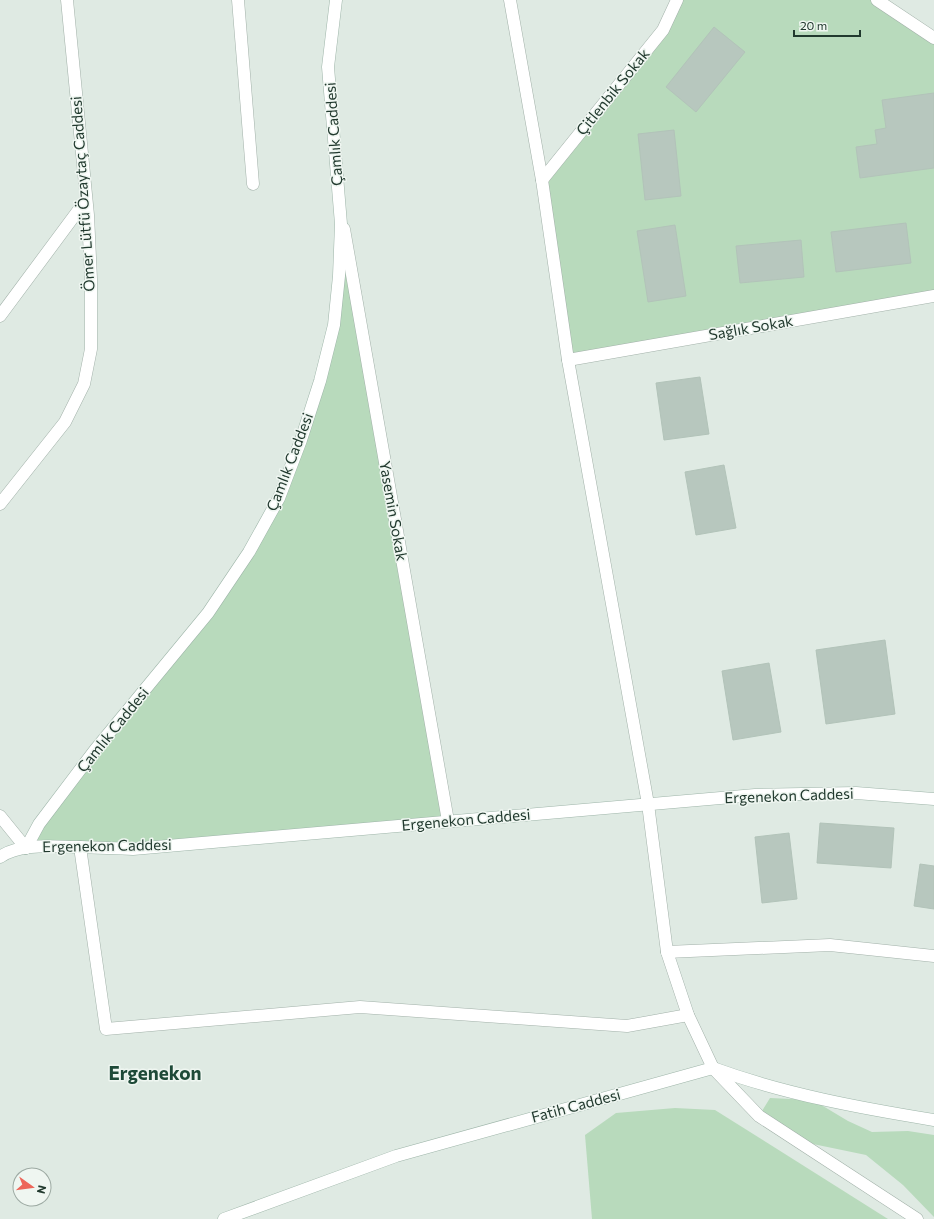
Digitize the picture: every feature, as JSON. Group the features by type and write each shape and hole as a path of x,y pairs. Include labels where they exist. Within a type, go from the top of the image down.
{"street":[{"name":"Ömer Lütfü Özaytaç Caddesi","path":"0,504 65,422 84,384 90,349 91,279 86,200 67,0"},
{"path":"238,0 253,184"},
{"name":"Çamlık Caddesi","path":"26,848 39,824 95,750 208,613 249,552 279,498 301,440 320,381 334,325 339,276 339,200 328,67 336,0"},
{"path":"510,0 542,180 568,360 648,804 667,952 688,1015 713,1068 759,1116 917,1219"},
{"name":"Çitlenbik Sokak","path":"542,180 663,30 677,0"},
{"path":"877,0 934,38"},
{"path":"0,316 86,200"},
{"name":"Yasemin Sokak","path":"339,200 448,821"},
{"name":"Sağlık Sokak","path":"568,360 934,296"},
{"name":"Ergenekon Caddesi","path":"0,857 26,848 49,846 133,849 755,795 848,793 934,799"},
{"path":"0,816 26,848"},
{"path":"80,847 106,1029 360,1007 627,1026 688,1015"},
{"path":"667,952 830,945 934,956"},
{"path":"713,1068 762,1083 862,1108 934,1120"},
{"name":"Fatih Caddesi","path":"224,1219 396,1156 713,1068"}],"green space":[{"path":"677,0 877,0 934,37 934,296 568,360 542,180 663,30"},
{"path":"341,224 448,821 80,847 26,848 208,613 279,498 334,325"},
{"path":"770,1098 813,1100 848,1121 872,1132 908,1131 934,1135 934,1217 903,1185 866,1155 813,1144 757,1119"},
{"path":"675,1108 715,1110 888,1219 592,1219 585,1135 616,1113"}],"building":[{"path":"714,27 745,52 696,112 666,87"},
{"path":"934,93 934,168 860,178 856,147 877,144 875,130 886,128 882,100"},
{"path":"674,130 681,196 645,200 638,134"},
{"path":"906,223 911,263 836,272 831,232"},
{"path":"675,225 686,296 648,302 637,231"},
{"path":"801,240 804,277 740,283 736,246"},
{"path":"700,377 709,434 664,440 656,383"},
{"path":"724,465 736,528 696,535 685,472"},
{"path":"885,640 895,714 826,724 816,650"},
{"path":"769,663 781,732 733,740 722,671"},
{"path":"820,823 894,828 891,868 817,863"},
{"path":"789,833 797,899 762,903 755,837"},
{"path":"920,864 934,866 934,909 914,906"}],"district":[{"name":"Ergenekon","path":"155,1073"}]}
